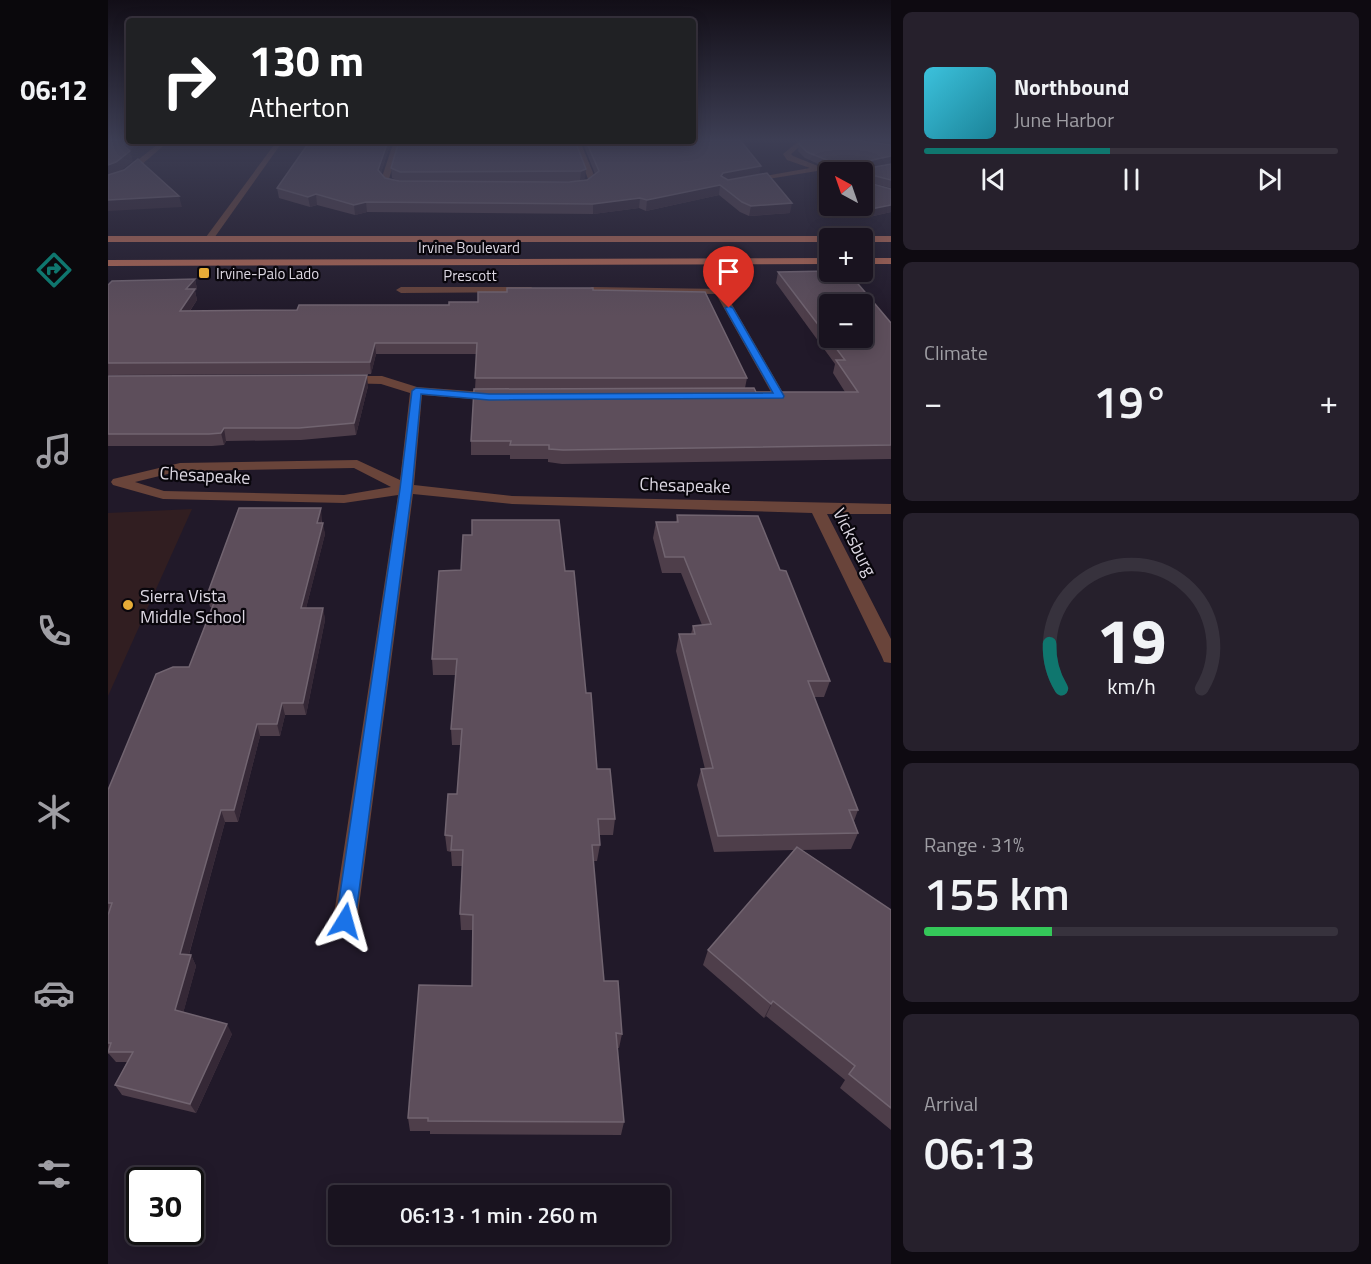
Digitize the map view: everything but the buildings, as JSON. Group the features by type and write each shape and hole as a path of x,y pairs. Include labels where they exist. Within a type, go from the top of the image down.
{"main road":[{"name":"Irvine Boulevard","path":"108,239 819,238"},
{"path":"873,238 891,238"},
{"name":"Irvine Boulevard","path":"108,263 819,261"},
{"path":"873,261 891,261"}],"street":[{"path":"209,239 238,199"},
{"name":"Prescott","path":"400,290 542,290"},
{"path":"578,290 719,291 780,396 744,396"},
{"path":"334,380 382,380 416,391 512,397"},
{"path":"345,921 406,489 416,391"},
{"name":"Chesapeake","path":"406,489 357,464 180,466 118,482 174,496 344,499 406,489 512,500 817,509 891,508"},
{"name":"Vicksburg","path":"817,509 891,657"}],"shaded area":[{"name":"Sierra Vista Middle School","path":"192,509 108,696 108,513"}],"place":[{"name":"Irvine-Palo Lado","path":"204,273"},
{"name":"Sierra Vista Middle School","path":"128,605"}],"route":[{"path":"345,921 406,489 416,391 489,397 780,396 729,308"}]}
